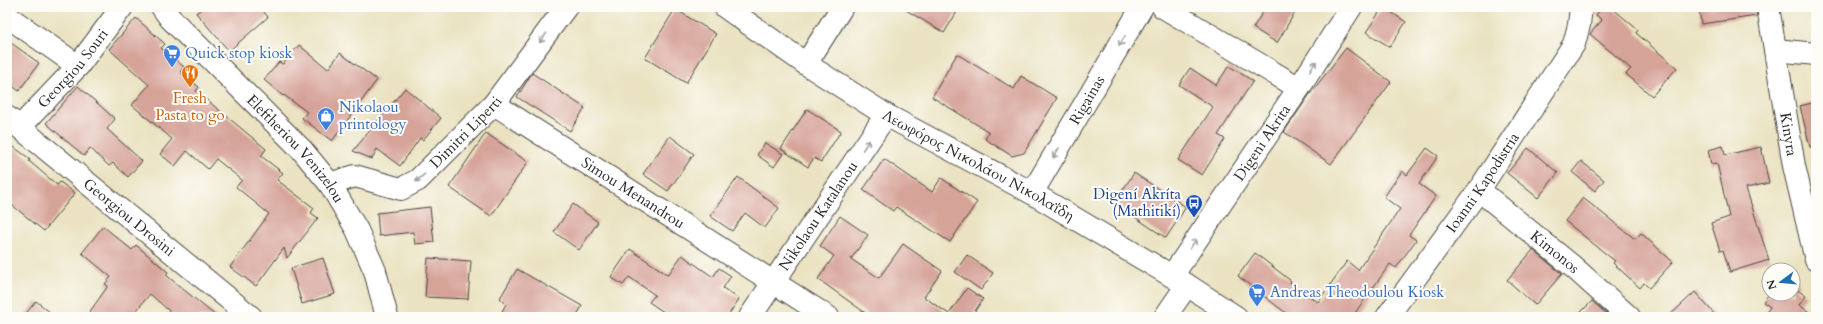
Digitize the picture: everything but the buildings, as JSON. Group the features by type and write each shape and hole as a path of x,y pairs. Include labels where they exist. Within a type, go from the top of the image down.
{"street":[{"name":"Georgiou Souri","path":"14,122 78,66 122,7"},
{"name":"Dimitri Liperti","path":"330,184 354,176 401,189 418,180 494,104 566,7"},
{"name":"Λεωφόρος Νικολάου Νικολαΐδη","path":"725,7 806,64 886,115 1032,193 1236,317"},
{"path":"806,64 842,7"},
{"name":"Rigainas","path":"1032,193 1142,7"},
{"path":"1163,7 1299,88"},
{"name":"Digeni Akrita","path":"1166,317 1179,281 1351,7"},
{"name":"Ioanni Kapodistria","path":"1387,317 1479,190 1574,44 1579,25 1581,7"},
{"name":"Kinyra","path":"1768,7 1794,166 1816,260"},
{"name":"Eleftheriou Venizelou","path":"170,11 302,150 330,184 358,230 372,264 387,317"},
{"path":"7,16 78,66"},
{"path":"1775,50 1816,54"},
{"name":"Simou Menandrou","path":"494,104 828,317"},
{"name":"Nikolaou Katalanou","path":"750,317 886,115"},
{"name":"Georgiou Drosini","path":"14,122 251,317"},
{"name":"Kimonos","path":"1479,190 1571,265 1629,317"}],"place":[{"name":"Quick stop kiosk","path":"172,68"},
{"name":"Fresh Pasta to go","path":"190,88"},
{"name":"Nikolaou printology","path":"326,131"},
{"name":"Digení Akríta (Mathitikí)","path":"1194,218"},
{"name":"Andreas Theodoulou Kiosk","path":"1257,307"}]}
